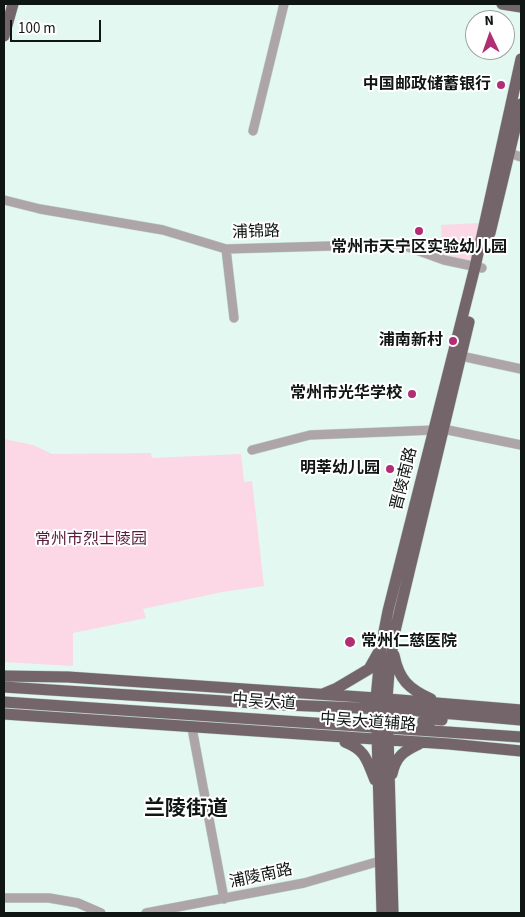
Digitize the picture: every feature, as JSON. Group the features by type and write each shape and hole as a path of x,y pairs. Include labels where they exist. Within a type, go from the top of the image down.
{"main road":[{"path":"4,36 13,4"},
{"path":"502,4 521,7"},
{"name":"晋陵南路","path":"438,429 461,356 521,59"},
{"name":"晋陵南路","path":"382,913 380,861 388,741 382,727 382,704 388,611 438,429 521,104"},
{"path":"260,703 278,697 305,697 321,694 337,688 369,669 387,649 405,682 414,691 440,703"},
{"name":"中吴大道辅路","path":"4,676 116,680 321,694 382,704 440,703 521,710"},
{"path":"16,688 68,677"},
{"path":"116,680 130,686 165,689 190,699"},
{"name":"中吴大道","path":"4,687 348,708 382,704 521,720"},
{"name":"中吴大道","path":"4,702 521,737"},
{"path":"4,707 37,704"},
{"path":"100,708 115,713 141,715 166,726"},
{"path":"212,716 258,710 343,716 353,714 353,711 348,708"},
{"name":"中吴大道辅路","path":"4,714 521,751"},
{"path":"502,718 521,715"},
{"path":"434,731 422,725 423,721 433,719 504,726 521,724"},
{"path":"220,730 253,722 287,725 298,721"},
{"name":"晋陵南路","path":"382,727 376,740 384,790 393,913"},
{"path":"415,730 468,746"},
{"path":"334,738 357,746 384,790"},
{"path":"384,790 394,765 404,750 421,743"}],"street":[{"path":"253,131 284,4"},
{"path":"509,153 521,157"},
{"name":"浦锦路","path":"4,200 40,209 163,230 226,249 400,244 444,260 478,268"},
{"path":"226,249 234,318"},
{"path":"461,356 521,369"},
{"path":"252,450 310,435 438,429 521,445"},
{"path":"192,728 224,899"},
{"name":"浦陵南路","path":"146,913 304,883 380,861"},
{"path":"4,898 49,898 78,903 101,913"}],"green space":[{"path":"479,223 474,255 470,261 463,262 443,257 441,225"},
{"name":"常州市烈士陵园","path":"4,439 33,445 52,454 151,453 152,458 241,454 244,482 252,481 264,586 222,592 143,609 146,618 73,633 73,666 4,662"}],"place":[{"name":"中国邮政储蓄银行","path":"501,85"},
{"name":"常州市天宁区实验幼儿园","path":"419,231"},
{"name":"浦南新村","path":"453,341"},
{"name":"常州市光华学校","path":"412,394"},
{"name":"明莘幼儿园","path":"390,469"},
{"name":"常州仁慈医院","path":"350,642"}],"district":[{"name":"兰陵街道","path":"186,810"}]}
